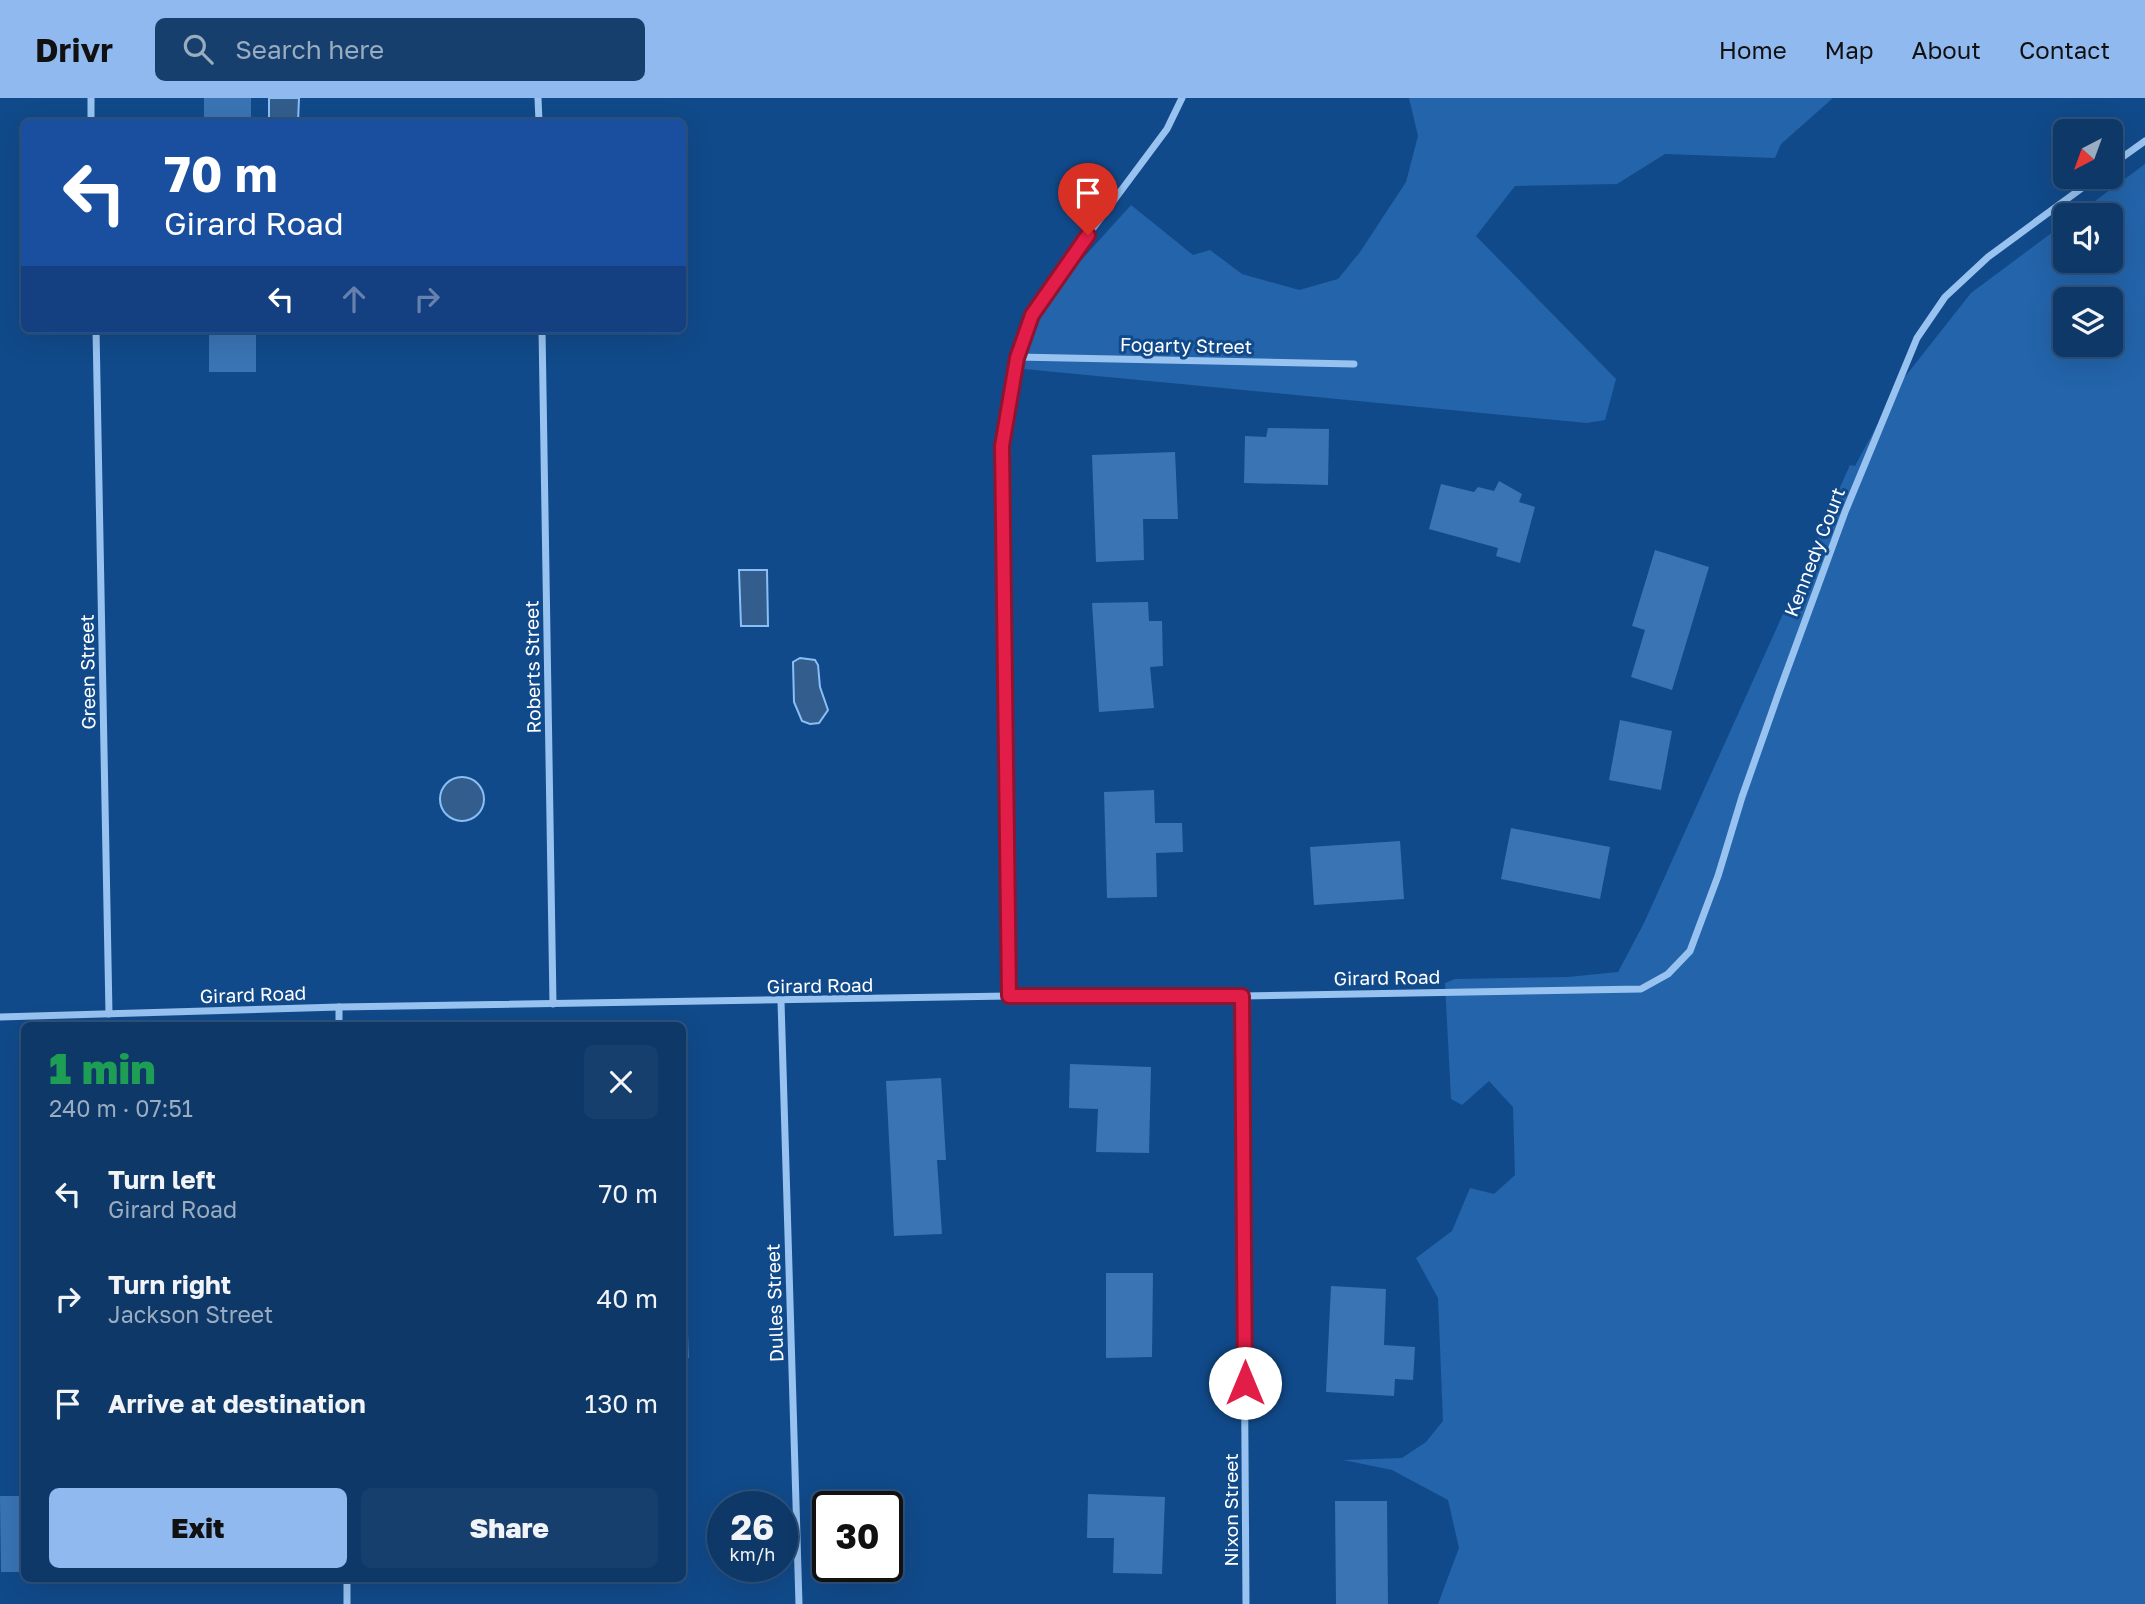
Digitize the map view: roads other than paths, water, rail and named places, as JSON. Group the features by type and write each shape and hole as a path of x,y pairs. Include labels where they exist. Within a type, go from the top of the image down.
{"street":[{"path":"91,98 92,119"},
{"path":"538,98 538,119"},
{"path":"1009,996 1002,446 1017,358 1032,315 1056,278 1167,129 1182,98"},
{"path":"2123,157 2145,141"},
{"name":"Kennedy Court","path":"1641,989 1668,974 1690,951 1718,876 1779,692 1846,512 1917,338 1945,297 1989,257 2080,189"},
{"name":"Green Street","path":"96,333 109,1014"},
{"name":"Roberts Street","path":"542,333 553,1004"},
{"name":"Fogarty Street","path":"1017,358 1354,364"},
{"name":"Girard Road","path":"0,1017 339,1007 1641,989"},
{"name":"Nixon Street","path":"1242,996 1246,1604"},
{"name":"Dulles Street","path":"781,1001 799,1604"},
{"path":"339,1007 339,1022"},
{"path":"347,1582 347,1604"}]}
